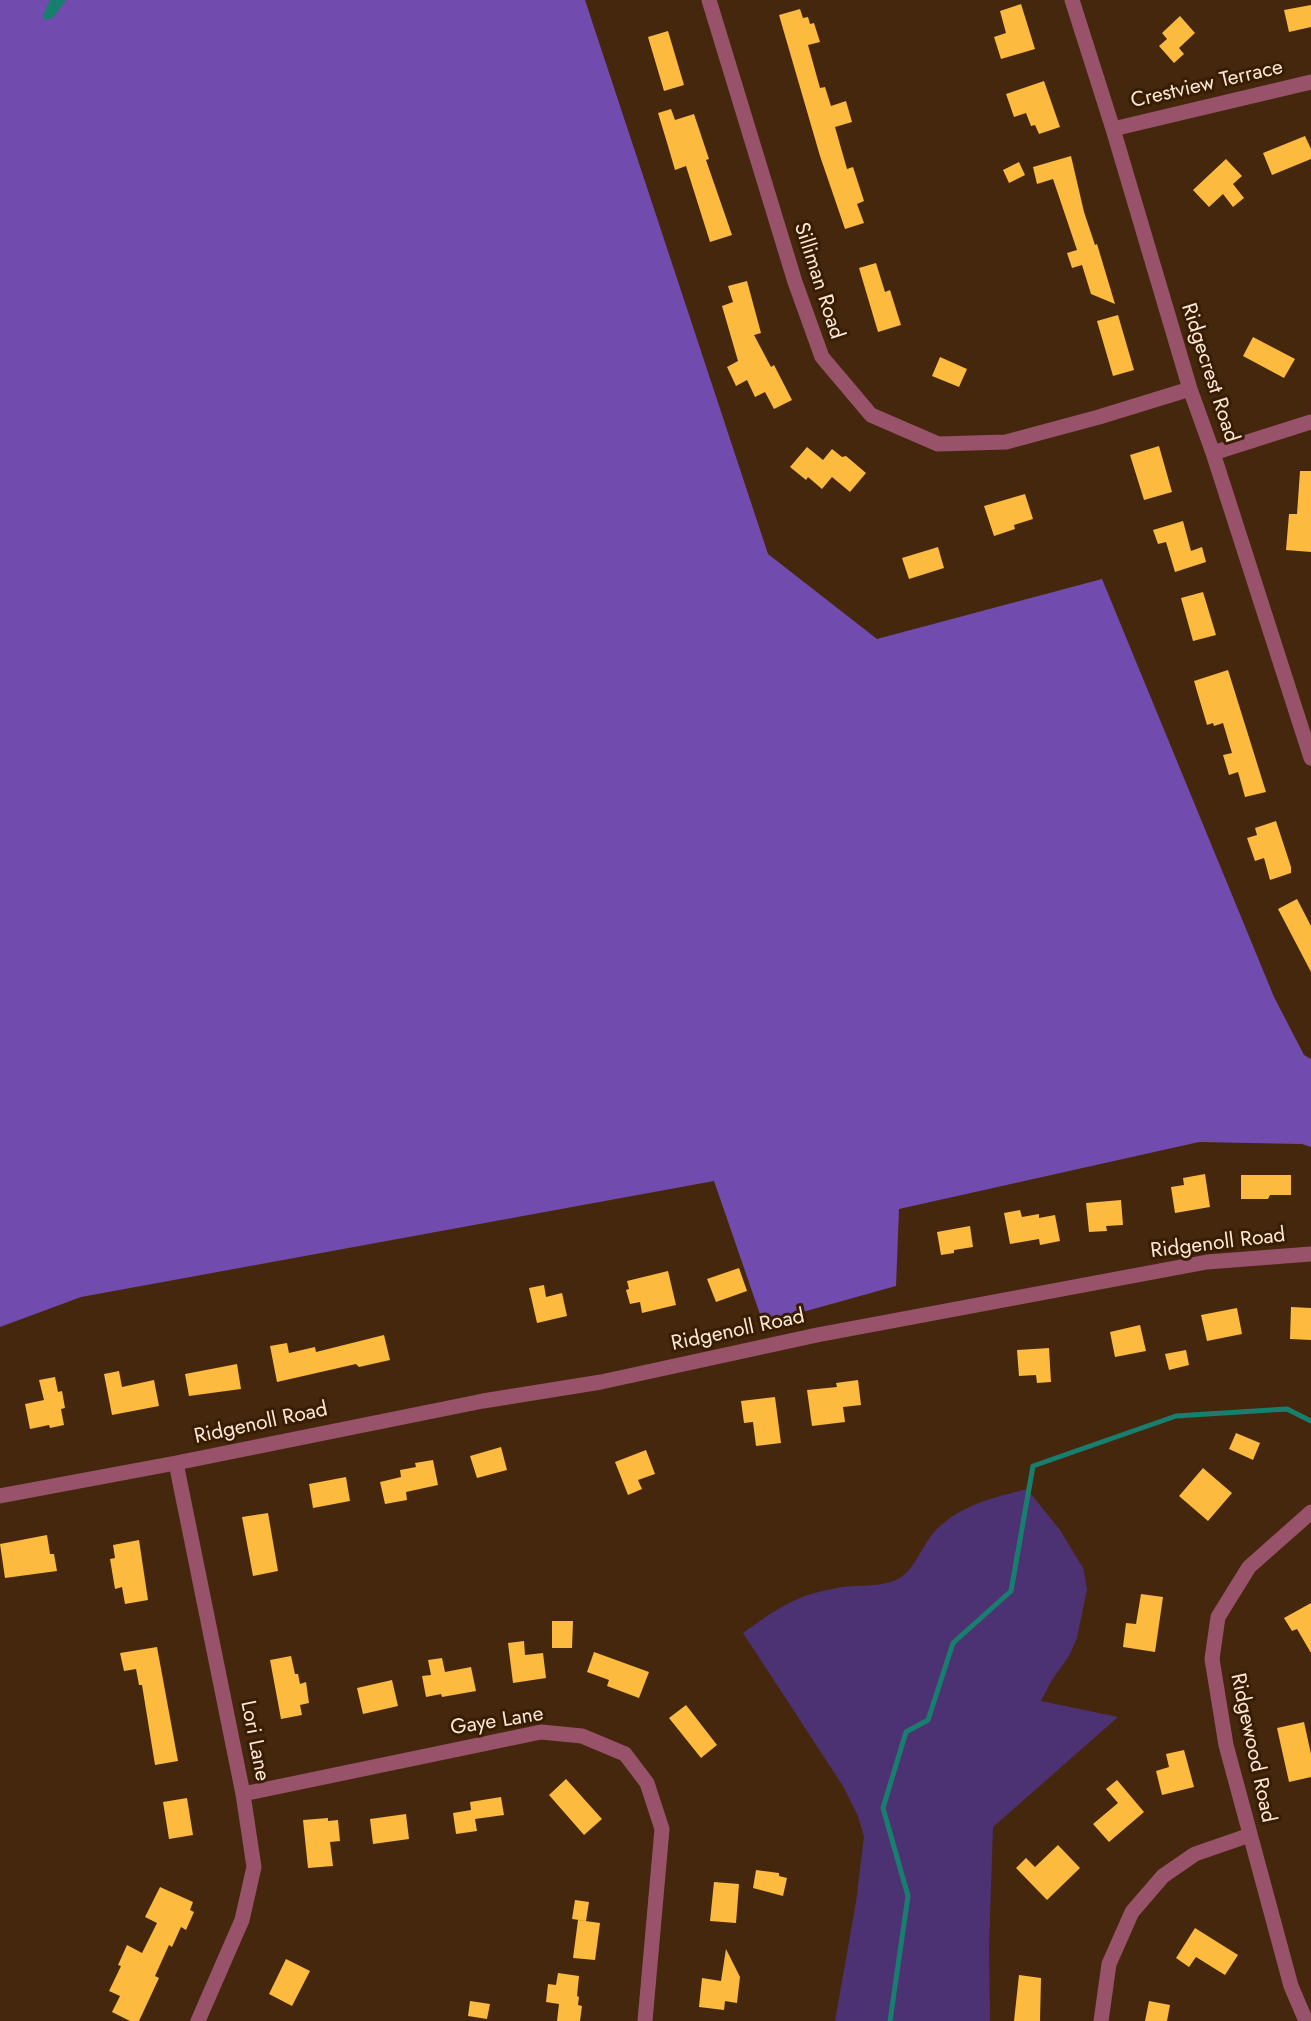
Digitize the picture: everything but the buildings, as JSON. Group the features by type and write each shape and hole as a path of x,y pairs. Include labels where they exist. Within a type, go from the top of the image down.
{"street":[{"name":"Silliman Road","path":"709,0 795,282 822,357 871,415 938,444 1006,442 1191,390"},
{"name":"Ridgecrest Road","path":"1072,0 1191,390 1311,758"},
{"name":"Crestview Terrace","path":"1113,129 1311,82"},
{"path":"1213,453 1311,422"},
{"name":"Ridgenoll Road","path":"0,1496 483,1401 601,1382 817,1335 1207,1262 1311,1254"},
{"name":"Lori Lane","path":"176,1463 243,1794 254,1867 242,1920 198,2021"},
{"name":"Ridgewood Road","path":"1306,2021 1291,1986 1226,1745 1212,1659 1218,1617 1249,1567 1311,1512"},
{"name":"Gaye Lane","path":"243,1794 541,1732 582,1736 625,1754 647,1783 662,1829 645,2021"},
{"path":"1101,2021 1108,1964 1132,1912 1163,1876 1195,1854 1250,1835"}],"shaded area":[{"path":"0,0 585,0 768,554 877,639 1102,579 1274,997 1304,1055 1311,1059 1311,1147 1302,1144 1199,1142 899,1209 896,1286 763,1323 714,1181 81,1297 0,1327"},
{"path":"1027,1489 1060,1530 1083,1568 1087,1589 1077,1638 1069,1656 1041,1701 1118,1717 993,1827 989,1947 990,2021 835,2021 856,1902 864,1837 858,1816 843,1786 743,1633 777,1610 809,1595 837,1588 882,1584 896,1580 908,1571 936,1530 956,1514 978,1503"}],"water":[{"path":"50,0 66,0 53,18 44,20 43,15"}],"waterway":[{"path":"890,2021 908,1896 883,1808 906,1732 928,1720 953,1643 1011,1591 1033,1466 1176,1416 1287,1409 1311,1421"}]}
